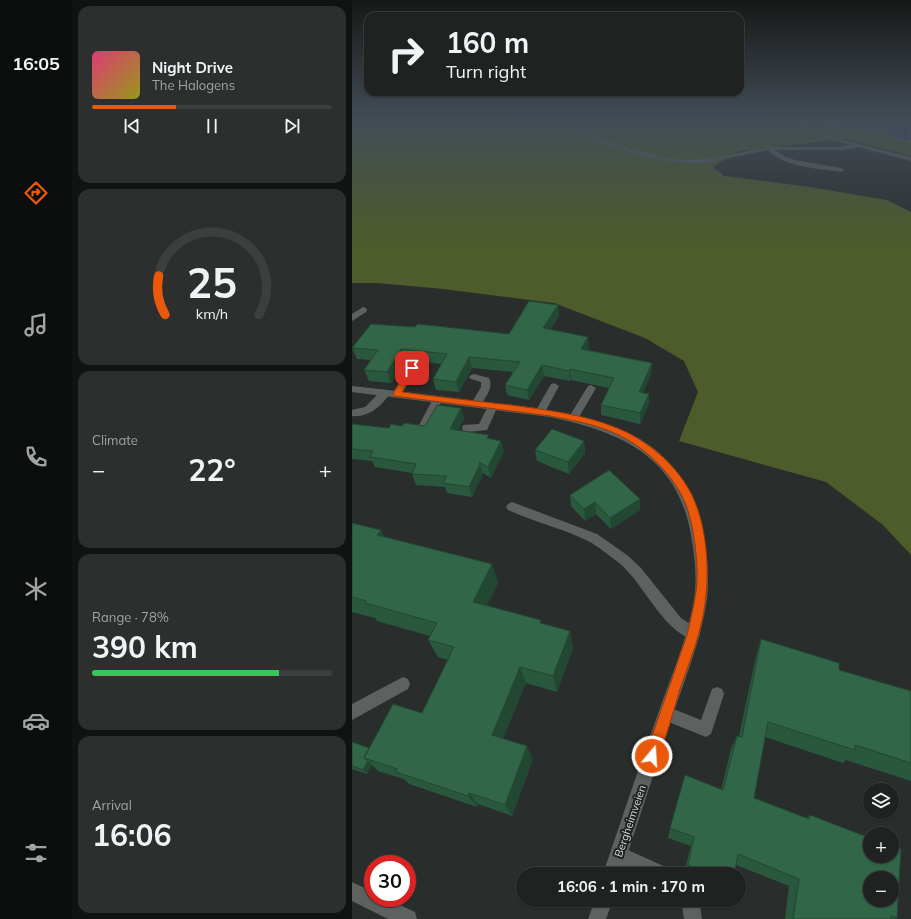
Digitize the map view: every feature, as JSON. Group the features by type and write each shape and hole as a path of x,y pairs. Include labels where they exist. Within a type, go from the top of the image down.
{"street":[{"path":"785,169 790,163"},
{"path":"802,163 841,170"},
{"path":"352,318 363,310"},
{"path":"354,413 361,413 371,409 391,393 412,368"},
{"path":"474,377 486,380 486,387 476,404"},
{"path":"540,412 554,386"},
{"path":"574,417 591,388"},
{"name":"Bergheimveien","path":"352,389 574,417 612,429 630,438 648,450 667,468 688,496 696,521 700,547 702,582 693,634 615,867"},
{"path":"424,425 438,399"},
{"path":"467,428 483,426 493,406"},
{"path":"512,507 594,538 623,559 636,572 676,622 693,634"},
{"path":"352,712 403,684"},
{"path":"666,714 706,730 717,694"},
{"path":"619,855 646,867"},
{"path":"352,892 408,919"},
{"path":"597,919 601,907"},
{"path":"692,907 693,919"}],"green space":[{"path":"352,163 720,163 713,167 724,176 810,187 887,200 911,212 911,555 883,525 826,482 679,441 698,392 684,361 645,338 554,303 443,289 378,283 352,283"}],"building":[{"path":"529,301 558,305 543,328 588,337 581,349 652,363 639,392 649,394 640,413 601,405 614,378 542,365 527,390 505,385 520,362 469,357 456,382 433,379 447,354 401,349 387,372 364,370 378,350 352,348 371,324 415,327 418,324 509,334"},
{"path":"437,405 461,408 450,429 489,435 487,438 501,441 488,467 479,462 480,464 469,487 443,483 447,476 412,474 416,464 370,457 373,451 352,449 352,424 389,428 391,424 402,426 404,423 425,426"},
{"path":"552,429 584,441 568,462 535,450"},
{"path":"609,470 640,499 610,518 595,502 584,509 570,495"},
{"path":"352,523 381,530 377,535 492,564 473,602 541,620 540,623 570,631 553,676 520,667 492,735 527,746 505,805 469,793 468,796 396,772 397,769 364,758 393,704 422,713 454,647 428,640 437,623 365,603 366,601 352,597"},
{"path":"761,639 839,663 839,670 911,691 911,763 855,745 855,750 768,722 754,798 809,819 810,815 863,835 863,863 899,863 899,848 901,849 899,884 899,871 863,871 863,907 898,907 897,918 891,916 891,919 793,919 799,879 738,854 735,867 693,867 688,865 694,837 670,828 685,775 723,790 737,736 742,737"},
{"path":"352,742 369,748 364,758 368,761 363,770 352,766"}],"route":[{"path":"412,368 397,394 550,413 574,417 612,429 630,438 663,462 688,496 696,521 700,547 702,582 695,628 652,756"}]}
